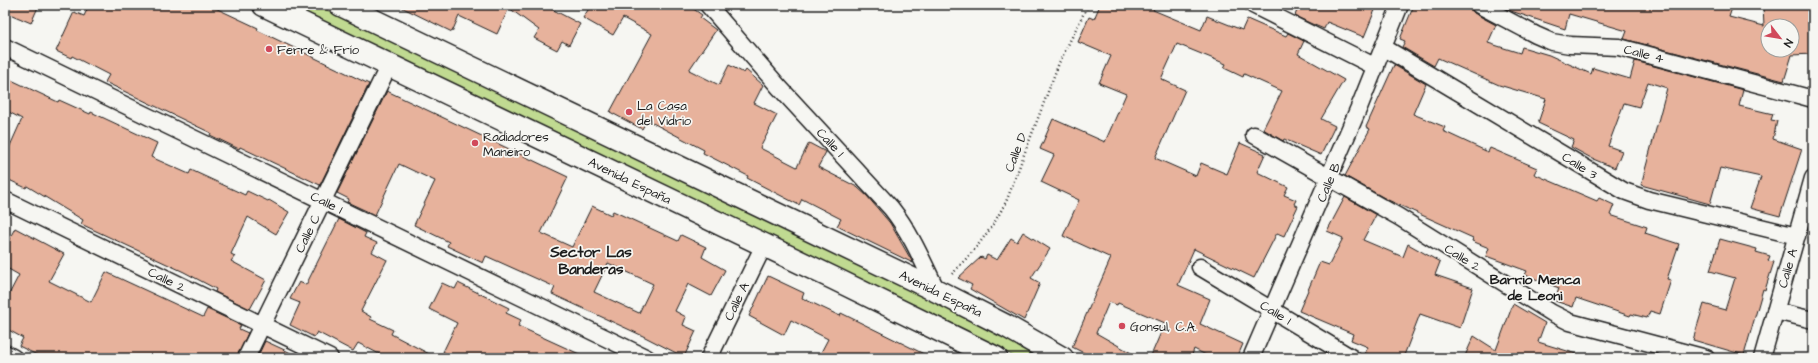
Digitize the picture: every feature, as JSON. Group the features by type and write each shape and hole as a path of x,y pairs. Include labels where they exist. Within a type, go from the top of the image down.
{"main road":[{"name":"Avenida España","path":"264,5 996,358"},
{"name":"Avenida España","path":"341,5 937,291 1006,326 1062,358"}],"street":[{"name":"Calle 1","path":"708,5 779,87 891,208 909,233 937,291"},
{"path":"1253,5 1376,67"},
{"name":"Calle B","path":"1251,358 1330,177 1400,5"},
{"name":"Calle 4","path":"1479,5 1552,42 1570,45 1619,47 1813,99"},
{"name":"Calle 1","path":"5,47 647,358"},
{"name":"Calle 3","path":"1383,47 1624,191 1656,202 1797,236"},
{"name":"Calle C","path":"246,358 389,65"},
{"name":"Calle 2","path":"1254,135 1399,217 1552,313 1570,322 1706,358"},
{"name":"Calle A","path":"1762,358 1797,236 1809,205 1813,178"},
{"name":"Calle 2","path":"5,200 330,358"},
{"name":"Calle A","path":"709,358 764,245"},
{"name":"Calle 1","path":"1200,267 1352,358"},
{"path":"1775,312 1813,320"},
{"path":"5,354 14,358"}],"path":[{"name":"Calle D","path":"937,291 975,249 993,225 1006,202 1058,63 1088,5"}],"green space":[{"path":"289,5 316,5 978,323 1041,358 1017,358 972,333 838,268"}],"building":[{"path":"5,5 39,5 31,23 5,12"},
{"path":"89,5 209,5 369,84 320,185 240,147 239,149 210,135 211,133 105,82 109,75 72,56 71,58 56,51 74,12 84,16"},
{"path":"397,5 544,5 580,24 569,45 562,41 557,50 534,38 539,30 509,8 497,34 459,16 452,32"},
{"path":"591,5 688,5 702,15 700,18 716,30 689,70 719,85 729,65 744,73 746,70 763,85 754,103 777,115 760,148 797,167 809,143 826,152 818,167 857,187 867,196 890,223 913,263 837,226 841,219 802,199 799,205 747,178 748,176 703,153 704,150 647,120 642,129 610,112 652,34 623,18 613,35 583,18"},
{"path":"1100,5 1156,5 1153,10 1201,30 1207,16 1242,30 1247,19 1286,36 1288,33 1304,41 1298,54 1344,80 1321,119 1335,126 1321,155 1284,139 1283,141 1263,129 1282,91 1244,74 1243,77 1224,68 1226,64 1177,44 1161,79 1185,90 1155,158 1196,176 1201,163 1227,174 1240,143 1265,154 1257,172 1288,187 1284,195 1296,200 1294,204 1298,206 1284,236 1277,233 1254,278 1194,249 1178,285 1210,299 1200,324 1243,344 1237,358 1212,358 1194,349 1191,358 1150,358 1165,323 1118,303 1117,305 1109,302 1096,333 1140,358 1094,358 1072,347 1111,258 1063,236 1079,200 1041,182 1054,155 1040,149 1053,119 1105,142 1126,94 1099,83 1111,56 1078,42 1089,17 1094,19"},
{"path":"1286,5 1362,5 1375,10 1364,37 1327,22 1324,29 1295,16 1297,10"},
{"path":"1414,5 1470,5 1474,13 1496,25 1488,43 1520,53 1522,47 1549,55 1591,74 1593,68 1630,79 1635,61 1743,90 1739,106 1773,114 1771,120 1777,121 1773,139 1802,149 1780,216 1750,208 1761,177 1720,168 1710,204 1641,185 1667,88 1648,82 1639,107 1624,103 1608,146 1622,151 1615,168 1593,159 1571,147 1574,140 1538,123 1546,99 1499,85 1438,58 1434,66 1402,47 1405,41 1400,39"},
{"path":"1499,5 1722,5 1732,8 1729,17 1760,25 1760,58 1791,58 1784,81 1624,39 1627,31 1569,14 1565,29 1511,11"},
{"path":"1813,5 1813,54 1800,55 1800,18 1764,18 1763,6"},
{"path":"1394,65 1426,84 1413,114 1445,127 1443,131 1488,152 1490,148 1537,168 1534,174 1597,201 1599,198 1614,205 1610,215 1647,227 1645,233 1679,244 1667,279 1671,280 1660,314 1650,311 1647,318 1631,314 1630,316 1576,298 1573,307 1555,301 1559,288 1525,275 1527,271 1486,256 1489,248 1472,241 1473,238 1388,200 1345,176 1370,129 1366,127"},
{"path":"5,77 58,102 59,100 90,114 91,112 157,143 151,157 189,174 191,170 245,195 247,191 268,201 269,200 289,212 276,234 248,217 231,254 235,256 231,261 266,280 250,309 215,292 216,289 184,272 81,224 83,220 27,186 26,188 5,178 5,157 22,119 5,110"},
{"path":"387,91 568,177 541,233 572,247 592,206 611,215 613,211 678,241 681,235 706,247 702,257 725,270 711,296 688,284 675,311 686,317 683,325 696,331 684,357 643,336 552,294 555,287 486,256 483,263 447,246 449,242 414,225 435,181 399,164 375,215 347,202 349,199 337,193","holes":["608,263 653,284 639,313 594,292"]},
{"path":"1345,197 1376,215 1363,240 1403,257 1408,244 1440,262 1435,275 1473,288 1460,328 1420,314 1403,358 1378,358 1365,353 1368,347 1351,340 1353,334 1299,311 1320,262 1329,265 1343,238 1327,231"},
{"path":"339,219 366,233 364,237 377,243 372,252 387,260 361,311 371,317 370,319 393,330 391,334 437,358 387,358 358,343 353,351 317,332 314,337 290,325 300,303 290,299 299,282 306,285"},
{"path":"15,228 64,254 49,281 91,302 106,272 203,317 207,309 241,325 239,329 248,333 237,358 43,358 19,346 23,338 5,328 5,302 19,275 5,267 5,247"},
{"path":"1023,232 1050,249 1031,278 1040,283 1024,320 970,289 972,285 958,278 981,257 985,259 987,255 997,260 1011,238 1017,242"},
{"path":"1720,239 1757,249 1756,252 1770,256 1768,261 1774,262 1765,290 1763,289 1744,355 1693,340 1704,304 1725,310 1735,278 1710,271"},
{"path":"768,276 804,293 802,298 840,316 841,313 932,358 818,358 828,339 791,320 784,335 749,316"},
{"path":"442,283 455,289 458,283 509,308 506,313 521,320 518,326 588,358 457,358 443,352 457,323 429,309"},
{"path":"1513,304 1545,323 1538,342 1577,354 1577,358 1464,358 1474,336 1496,350"},
{"path":"265,341 302,358 257,358"}],"place":[{"name":"Ferre & Frío","path":"269,49"},
{"name":"La Casa del Vidrio","path":"629,112"},
{"name":"Radiadores Maneiro","path":"475,143"},
{"name":"Gonsul, C.A.","path":"1122,326"}],"district":[{"name":"Sector Las Banderas","path":"591,260"},
{"name":"Barrio Menca de Leoni","path":"1535,288"}]}
